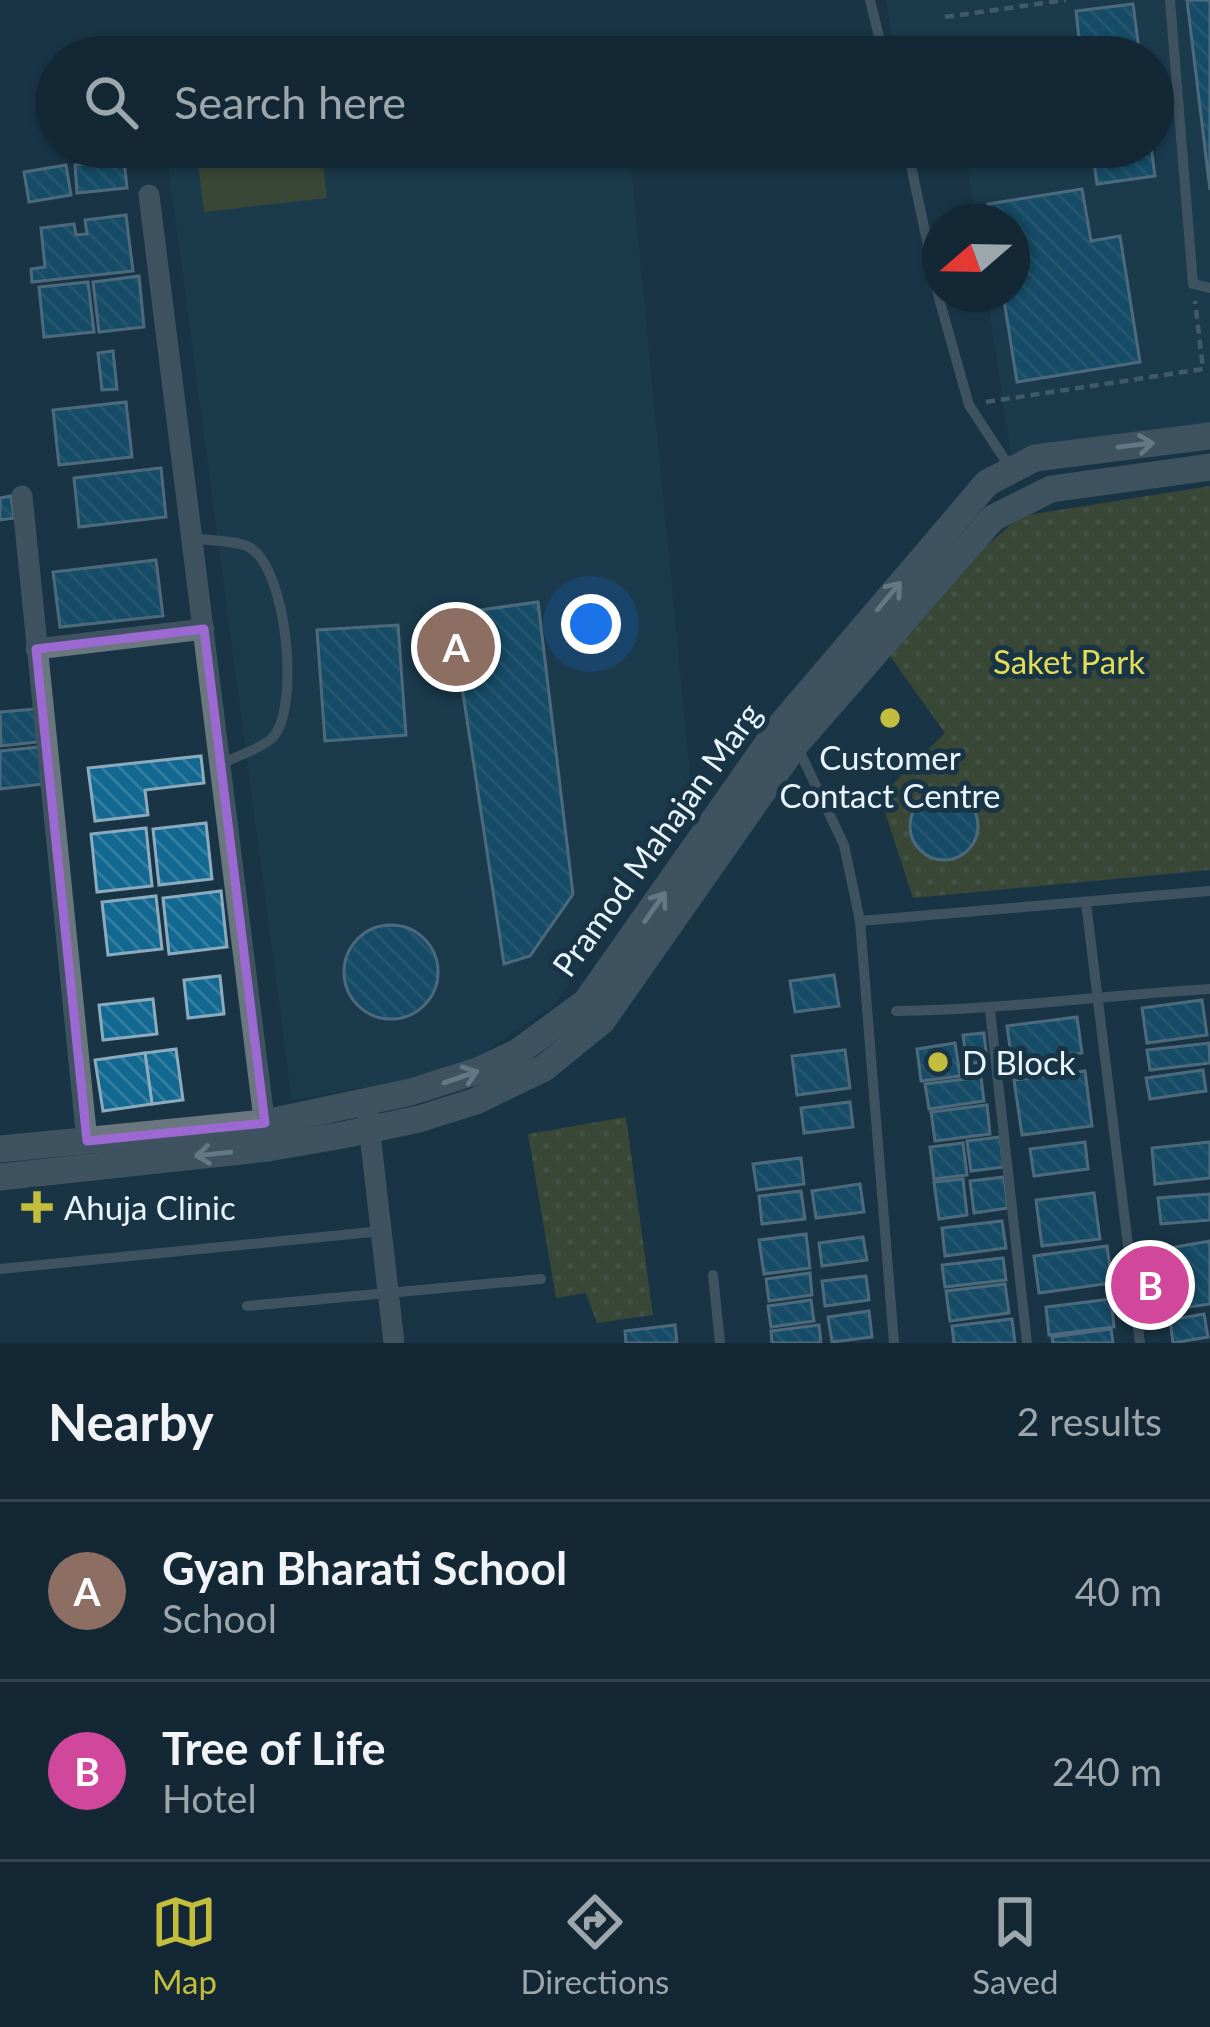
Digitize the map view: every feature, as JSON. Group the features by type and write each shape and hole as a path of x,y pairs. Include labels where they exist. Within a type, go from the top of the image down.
{"street":[{"path":"149,195 266,1136"},
{"name":"Pramod Mahajan Marg","path":"0,1177 266,1136 511,1086 544,1068 602,1021 788,735 968,502 1010,468 1049,455 1210,436"},
{"name":"Pramod Mahajan Marg","path":"788,735 977,533 1011,506 1051,489 1210,467"},
{"path":"22,496 87,1141"},
{"path":"36,649 204,629"},
{"path":"368,1114 394,1343"},
{"name":"Pramod Mahajan Marg","path":"0,1150 87,1141 266,1136"}],"lane":[{"path":"870,0 879,36"},
{"path":"1170,0 1173,36"},
{"path":"1174,49 1193,284 1210,288"},
{"path":"911,168 940,302 969,404 1010,468"},
{"path":"192,538 248,547 272,571 283,611 286,711 273,738 220,764"},
{"path":"788,735 844,845 860,921 894,1343"},
{"path":"860,921 1210,891"},
{"path":"1086,903 1140,1343"},
{"path":"896,1011 990,1010 1100,995 1210,989"},
{"path":"990,1010 1027,1343"},
{"path":"0,1269 382,1231"},
{"path":"713,1275 720,1343"},
{"path":"247,1306 541,1279"}],"path":[{"path":"945,17 1066,0"},
{"path":"969,404 1203,369 1193,284"}],"highlighted area":[{"path":"204,629 265,1123 87,1141 36,649"}],"shaded area":[{"path":"886,0 1210,0 1210,423 1053,443 1011,454 990,312 1030,312 1030,204 973,204 968,168 1174,168 1174,36 892,36"},
{"path":"169,168 631,168 692,795 555,1004 476,1058 402,1081 292,1100"}],"green space":[{"path":"199,168 323,168 327,198 204,212"},
{"name":"Saket Park","path":"1210,486 1210,870 913,898 880,797 945,733 885,649 946,581 1021,516"},
{"path":"626,1117 653,1315 597,1323 586,1293 556,1298 528,1134"}],"building":[{"path":"1187,0 1210,0 1210,190"},
{"path":"1133,4 1137,36 1079,36 1076,11"},
{"path":"66,168 71,195 29,202 24,172"},
{"path":"75,168 125,168 127,188 77,193"},
{"path":"1095,168 1154,168 1155,176 1097,184"},
{"path":"1082,189 1091,241 1120,236 1140,362 1017,382 1006,312 1030,312 1030,204 988,204"},
{"path":"126,215 133,271 32,282 31,269 45,267 41,228 74,224 76,235 87,234 85,220"},
{"path":"139,276 144,327 99,332 93,282"},
{"path":"88,282 94,332 44,337 39,287"},
{"path":"113,351 117,389 102,390 98,353"},
{"path":"126,402 132,457 59,465 53,410"},
{"path":"161,468 166,517 79,527 74,478"},
{"path":"11,496 14,518 0,520 0,498"},
{"path":"156,560 163,616 60,627 53,572"},
{"path":"538,602 573,894 530,956 504,964 451,614"},
{"path":"398,625 406,735 325,741 317,630"},
{"path":"35,709 38,742 1,746 0,712"},
{"path":"39,747 44,784 0,789 0,751"},
{"path":"201,756 204,783 145,790 148,815 95,821 88,768"},
{"path":"944,792 968,802 978,826 968,850 944,860 920,850 910,826 920,802"},
{"path":"206,823 212,879 159,885 153,829"},
{"path":"146,828 152,886 97,892 91,834"},
{"path":"221,891 227,947 169,954 163,898"},
{"path":"156,896 162,949 108,955 102,902"},
{"path":"391,925 424,939 438,972 424,1005 391,1019 358,1005 344,972 358,939"},
{"path":"834,975 839,1006 795,1012 790,981"},
{"path":"220,976 224,1014 188,1018 184,980"},
{"path":"153,999 157,1034 103,1040 99,1005"},
{"path":"1202,1000 1207,1035 1147,1043 1142,1008"},
{"path":"1077,1017 1082,1053 1012,1062 1007,1026"},
{"path":"984,1033 987,1061 967,1064 963,1035"},
{"name":"D Block","path":"955,1043 960,1076 921,1081 917,1049"},
{"path":"1209,1043 1210,1063 1150,1070 1147,1050"},
{"path":"176,1049 183,1100 152,1104 145,1053"},
{"path":"845,1050 850,1088 797,1095 792,1056"},
{"path":"145,1053 152,1104 103,1111 95,1060"},
{"path":"1203,1070 1206,1091 1150,1099 1146,1078"},
{"path":"1085,1071 1092,1126 1022,1135 1014,1080"},
{"path":"981,1077 984,1101 929,1109 925,1084"},
{"path":"850,1102 853,1127 804,1133 801,1108"},
{"path":"987,1105 990,1134 935,1141 931,1112"},
{"path":"1000,1137 1004,1167 971,1171 967,1141"},
{"path":"1085,1142 1088,1169 1034,1176 1030,1149"},
{"path":"1210,1142 1210,1178 1155,1184 1152,1148"},
{"path":"963,1143 967,1175 934,1179 930,1147"},
{"path":"801,1158 804,1184 757,1190 753,1164"},
{"path":"1004,1177 1008,1208 974,1213 970,1181"},
{"path":"963,1179 967,1215 939,1219 934,1182"},
{"path":"860,1184 864,1212 816,1218 812,1191"},
{"path":"801,1191 805,1219 762,1224 759,1196"},
{"path":"1094,1193 1100,1239 1042,1246 1036,1200"},
{"path":"1210,1194 1210,1220 1161,1224 1158,1198"},
{"path":"1002,1221 1006,1248 945,1256 942,1228"},
{"path":"806,1234 810,1268 764,1274 759,1240"},
{"path":"863,1237 867,1260 822,1266 819,1243"},
{"path":"1210,1241 1210,1304 1168,1310 1158,1250"},
{"path":"1107,1246 1112,1283 1039,1293 1034,1256"},
{"path":"1003,1258 1006,1280 945,1287 942,1265"},
{"path":"810,1273 812,1295 769,1301 766,1279"},
{"path":"866,1276 869,1300 825,1306 822,1281"},
{"path":"1005,1284 1009,1313 950,1321 946,1291"},
{"path":"1111,1299 1114,1327 1049,1335 1046,1307"},
{"path":"811,1300 814,1321 771,1327 768,1306"},
{"path":"869,1311 872,1337 832,1342 828,1317"},
{"path":"1204,1314 1208,1337 1173,1343 1170,1320"},
{"path":"1012,1319 1015,1343 954,1343 952,1326"},
{"path":"675,1325 677,1343 626,1343 625,1331"},
{"path":"819,1325 821,1343 772,1343 771,1331"},
{"path":"1111,1329 1113,1343 1053,1343 1052,1337"}],"place":[{"name":"Gyan Bharati School","path":"456,647"},
{"name":"Customer Contact Centre","path":"890,718"},
{"name":"D Block","path":"938,1062"},
{"name":"Ahuja Clinic","path":"37,1207"},
{"name":"Tree of Life","path":"1150,1285"}]}
